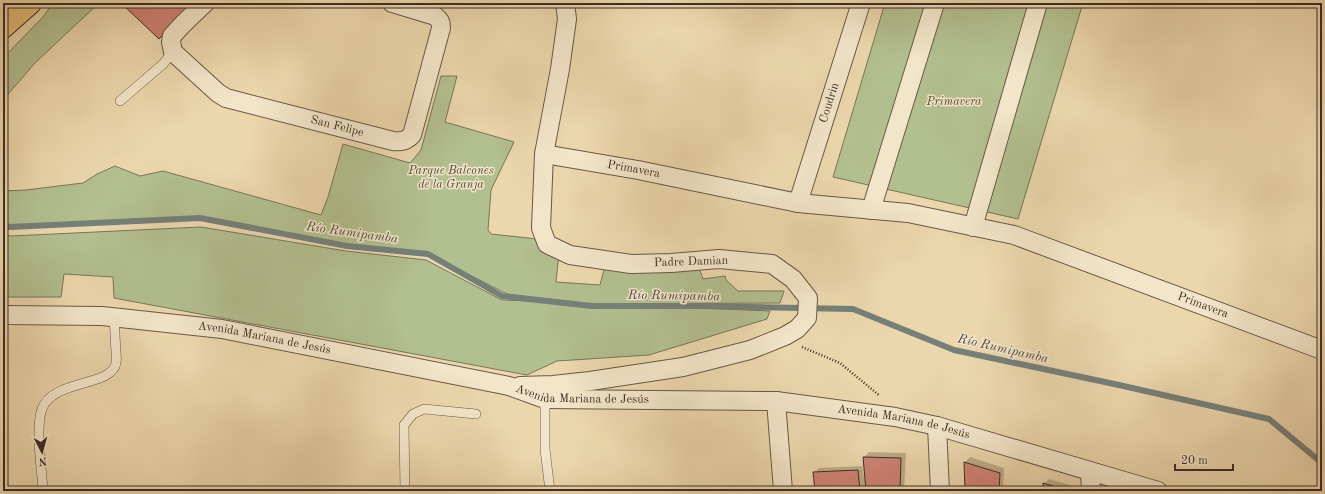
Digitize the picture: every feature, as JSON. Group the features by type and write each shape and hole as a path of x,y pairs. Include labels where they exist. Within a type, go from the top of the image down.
{"main road":[{"path":"3,3 3,18"},
{"path":"3,27 30,3"}],"street":[{"path":"173,52 171,42 172,36 205,3"},
{"name":"San Felipe","path":"173,52 218,94 226,98 393,141 404,141 412,135 441,23 435,16 392,3"},
{"name":"Padre Damian","path":"509,386 553,385 590,381 683,367 750,350 785,336 796,329 807,318 808,298 794,279 772,264 719,259 671,263 631,264 570,255 547,244 541,228 544,154 560,69 566,19 565,3"},
{"name":"Coudrin","path":"798,203 861,3"},
{"path":"871,210 935,3"},
{"path":"973,227 1038,3"},
{"name":"Primavera","path":"544,154 638,170 798,203 908,214 1014,235 1322,350"},
{"name":"Avenida Mariana de Jesús","path":"3,315 95,316 222,329 509,386 545,399 776,401 895,417 937,426 1158,491"},
{"path":"776,401 783,491"},
{"path":"937,426 940,491"},
{"path":"1090,471 1091,491"}],"lane":[{"path":"120,101 163,64 173,52"},
{"path":"43,491 39,429 42,409 47,399 66,388 98,379 111,372 116,364 114,318"},
{"path":"545,399 544,449 550,491"},
{"path":"405,491 404,425 413,414 424,409 476,414"}],"path":[{"path":"785,336 802,347 840,363 884,399 891,408 895,417"}],"green space":[{"path":"53,3 99,3 35,63 3,100 3,58 43,17"},
{"name":"Primavera","path":"885,3 1083,3 1018,219 833,177"},
{"name":"Parque Balcones de la Granja","path":"441,76 457,76 445,122 514,142 491,190 488,230 491,234 537,239 559,253 556,282 600,285 606,262 698,265 703,279 725,276 726,280 738,291 784,291 780,303 606,304 770,311 767,319 649,355 557,361 527,375 114,298 113,277 64,274 61,297 3,297 3,234 11,236 201,227 346,251 426,260 502,300 583,303 507,294 428,254 348,246 200,218 10,227 3,225 3,191 26,190 83,183 97,174 115,166 140,176 163,171 321,215 328,197 343,144 410,163 421,150"}],"building":[{"path":"121,3 192,3 159,39"},
{"path":"863,457 901,458 900,491 866,491"},
{"path":"964,462 1000,473 999,491 965,491"},
{"path":"858,470 860,491 815,491 813,472"},
{"path":"1043,483 1070,491 1043,491"}],"waterway":[{"name":"Río Rumipamba","path":"3,226 10,227 200,218 347,246 428,254 502,296 592,306 700,306 853,309 954,350 1269,419 1322,463"}]}
